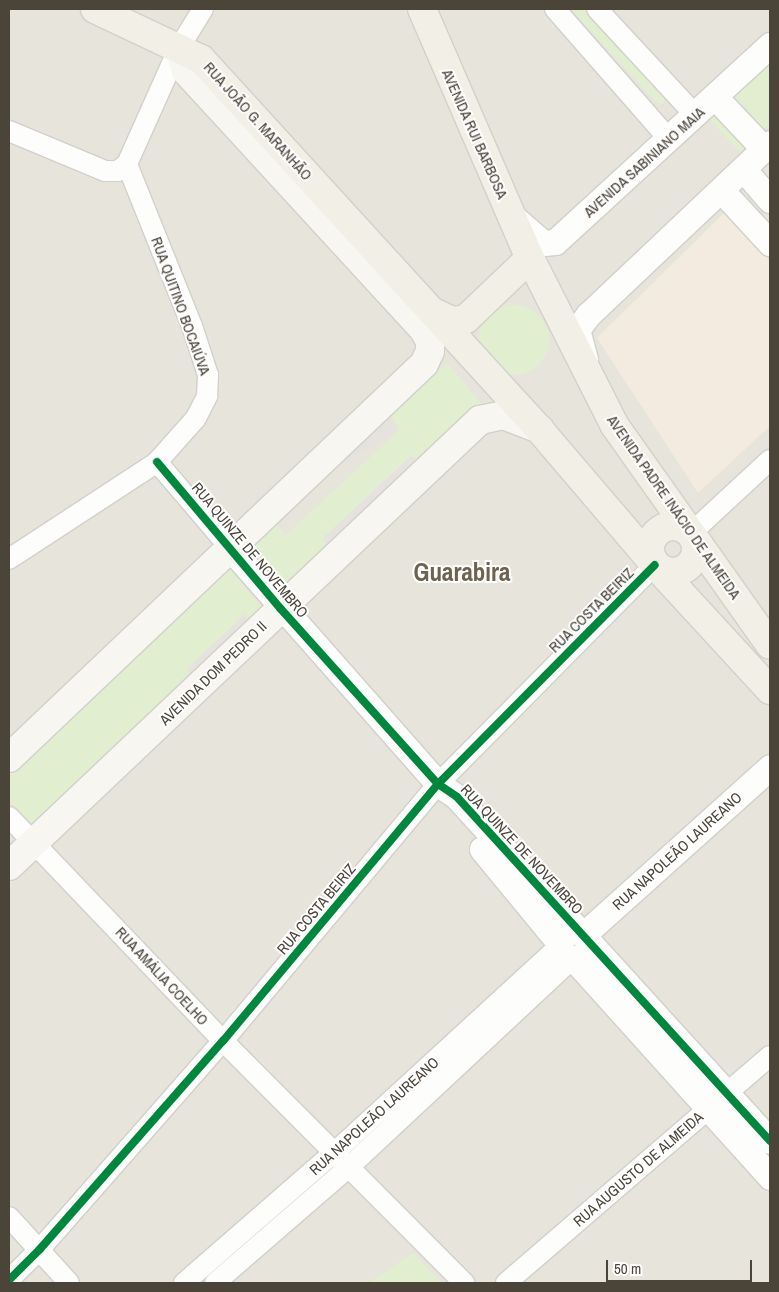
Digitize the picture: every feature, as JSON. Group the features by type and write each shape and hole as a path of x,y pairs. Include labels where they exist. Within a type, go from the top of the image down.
{"main road":[{"path":"95,9 179,48"},
{"name":"AVENIDA RUI BARBOSA","path":"422,9 530,258"},
{"name":"RUA JOÃO G. MARANHÃO","path":"179,48 201,59 539,429"},
{"name":"RUA JOÃO G. MARANHÃO","path":"179,48 186,70 424,330 431,346 424,364 231,549"},
{"path":"433,312 452,320 466,319 530,258"},
{"name":"AVENIDA PADRE INÁCIO DE ALMEIDA","path":"530,258 616,426 690,534 770,644"},
{"name":"AVENIDA DOM PEDRO II","path":"9,866 480,420 503,415 539,429"},
{"path":"539,429 655,565 770,690"},
{"path":"655,565 649,550 654,535 668,526 684,529 690,534"},
{"path":"9,758 231,549"}],"street":[{"path":"9,131 105,171 118,171 127,164 179,48 203,9"},
{"path":"555,9 669,139"},
{"path":"597,9 695,115"},
{"name":"AVENIDA SABINIANO MAIA","path":"513,217 543,243 555,242 770,45"},
{"path":"594,385 577,330 588,315 656,248 722,191 767,146 715,97"},
{"name":"RUA QUITINO BOCAIÚVA","path":"9,559 157,462 203,407 209,388 208,375 127,164"},
{"path":"744,170 770,200"},
{"path":"722,191 770,243"},
{"path":"690,534 770,460"},
{"name":"RUA QUINZE DE NOVEMBRO","path":"157,462 280,608 438,784 457,797 572,946 718,1100 770,1141"},
{"name":"RUA COSTA BEIRIZ","path":"9,1280 40,1250 223,1041 438,784 655,565"},
{"name":"RUA NAPOLEÃO LAUREANO","path":"184,1283 572,946 770,767"},
{"name":"RUA AMÁLIA COELHO","path":"9,817 223,1041 336,1151 464,1283"},
{"name":"RUA NAPOLEÃO LAUREANO","path":"214,1283 350,1166 572,946"},
{"name":"RUA AUGUSTO DE ALMEIDA","path":"506,1283 770,1056"},
{"name":"RUA QUINZE DE NOVEMBRO","path":"718,1100 770,1177"},
{"path":"9,1217 69,1283"}],"shaded area":[{"path":"9,9 770,9 770,1283 9,1283"},
{"path":"726,211 770,262 770,426 698,493 597,338"},
{"path":"390,415 399,430 265,510 256,495"},
{"path":"412,455 420,467 327,552 324,537"},
{"path":"245,614 251,625 192,681 187,668"}],"green space":[{"path":"570,9 584,9 665,96 663,104 655,101"},
{"path":"770,64 770,124 740,152 710,120"},
{"path":"514,305 533,311 543,321 549,340 543,359 533,369 514,375 495,369 485,359 479,340 485,321 495,311"},
{"path":"447,363 485,408 420,467 412,455 324,537 327,552 285,592 248,548 275,521 285,536 398,431 390,415"},
{"path":"229,568 265,611 251,625 244,614 192,681 34,829 9,800 9,773"},
{"path":"413,1253 442,1283 369,1283"}],"cycle path":[{"path":"157,462 280,608 438,784 457,797 770,1141"},
{"path":"9,1280 40,1249 223,1041 438,784 655,565"}],"district":[{"name":"Guarabira","path":"462,572"}]}
